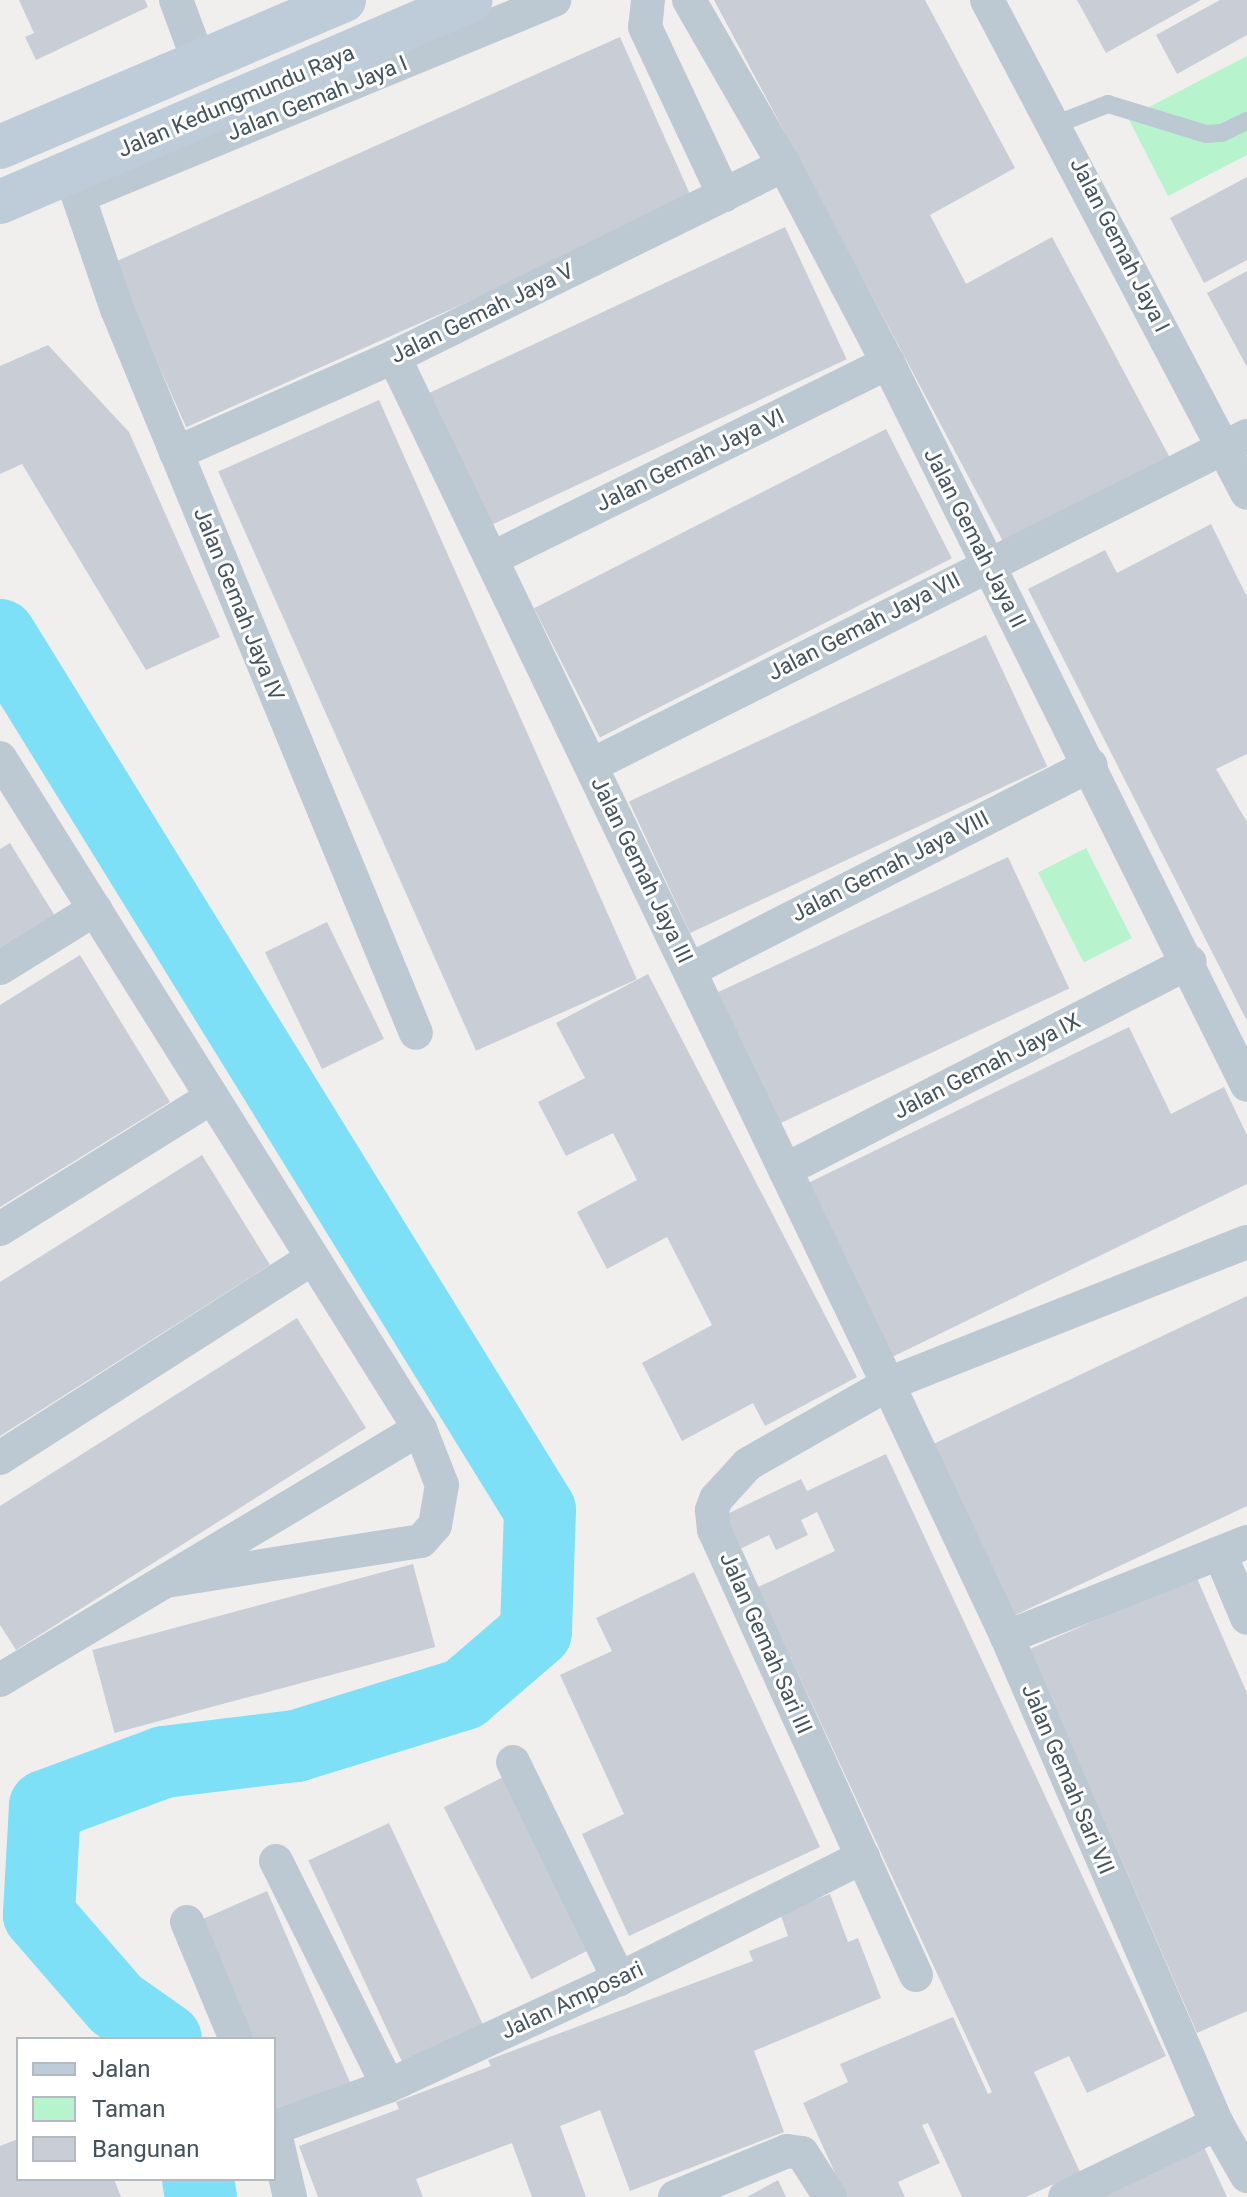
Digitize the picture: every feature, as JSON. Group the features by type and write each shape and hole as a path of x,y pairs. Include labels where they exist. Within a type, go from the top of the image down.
{"main road":[{"path":"0,147 198,59 344,0"},
{"name":"Jalan Kedungmundu Raya","path":"0,202 76,184 221,107 471,0"},
{"path":"198,59 221,107"}],"street":[{"path":"176,0 198,59"},
{"name":"Jalan Gemah Jaya I","path":"76,184 554,0"},
{"path":"648,0 645,27 724,195"},
{"name":"Jalan Gemah Jaya II","path":"689,0 784,165 888,363 1190,962 1247,1085"},
{"name":"Jalan Gemah Jaya I","path":"987,0 1236,442 1247,493"},
{"name":"Jalan Gemah Jaya V","path":"176,453 394,357 784,165"},
{"name":"Jalan Gemah Jaya IV","path":"76,184 117,309 416,1033"},
{"name":"Jalan Gemah Jaya III","path":"394,357 888,1384"},
{"name":"Jalan Gemah Jaya VI","path":"493,558 888,363"},
{"name":"Jalan Gemah Jaya VII","path":"592,765 987,563 1236,442"},
{"path":"0,758 11,798 95,909 420,1429 442,1485 435,1525 421,1541 166,1581"},
{"name":"Jalan Gemah Jaya VIII","path":"690,970 1091,765"},
{"path":"0,968 95,909"},
{"name":"Jalan Gemah Jaya IX","path":"785,1170 1190,962"},
{"path":"0,1229 212,1097"},
{"name":"Jalan Gemah Sari III","path":"916,1975 714,1530 712,1510 728,1481 748,1464 888,1384 1247,1242"},
{"path":"0,1458 313,1258"},
{"name":"Jalan Gemah Sari VII","path":"888,1384 1007,1637 1217,2124 1247,2176"},
{"path":"0,1680 420,1429"},
{"path":"1007,1637 1234,1549 1247,1618"},
{"path":"513,1762 619,1979"},
{"name":"Jalan Amposari","path":"276,2127 388,2086 619,1979 863,1857"},
{"path":"276,1861 388,2086"},
{"path":"187,1922 235,2037"},
{"path":"1065,2197 1217,2124"},
{"name":"Jalan Amposari","path":"276,2137 290,2197"},
{"path":"675,2197 787,2151 802,2153 830,2197"}],"lane":[{"path":"1057,124 1108,104 1206,134 1222,133 1247,121"}],"green space":[{"path":"1247,56 1247,155 1168,196 1128,118"},
{"path":"1086,848 1132,938 1084,963 1038,873"}],"building":[{"path":"19,0 145,0 148,7 36,60 25,37 34,33"},
{"path":"714,0 925,0 1015,168 930,215 966,284 1052,237 1170,458 1006,547"},
{"path":"1077,0 1201,0 1106,53"},
{"path":"1220,0 1247,0 1247,35 1177,74 1156,35"},
{"path":"620,37 693,201 186,427 113,263"},
{"path":"1247,177 1247,260 1204,283 1170,218"},
{"path":"785,227 847,359 489,526 427,394"},
{"path":"1247,271 1247,367 1207,293"},
{"path":"48,345 129,432 220,637 146,670 22,464 0,474 0,366"},
{"path":"379,400 637,979 476,1051 218,472"},
{"path":"886,429 952,558 600,738 534,608"},
{"path":"1211,524 1247,597 1247,754 1216,769 1247,822 1247,1021 1028,589 1105,550 1117,573"},
{"path":"986,635 1047,766 690,933 629,802"},
{"path":"10,843 55,916 0,950 0,849"},
{"path":"1008,857 1069,988 774,1126 713,995"},
{"path":"327,922 384,1039 322,1069 265,952"},
{"path":"80,955 170,1102 0,1207 0,1005"},
{"path":"648,974 857,1377 765,1426 753,1403 682,1441 642,1363 712,1325 667,1237 607,1269 577,1212 637,1180 613,1133 566,1156 538,1102 585,1078 556,1023"},
{"path":"1129,1027 1171,1114 1224,1087 1247,1135 1247,1184 886,1360 802,1186"},
{"path":"202,1155 270,1265 0,1436 0,1282"},
{"path":"1247,1296 1247,1506 1011,1617 931,1445"},
{"path":"297,1318 366,1428 16,1650 0,1625 0,1506"},
{"path":"886,1454 1166,2056 1087,2093 1069,2056 1034,2072 1080,2172 1026,2197 962,2197 928,2123 922,2125 940,2163 898,2182 905,2197 846,2197 803,2103 848,2082 840,2064 953,2017 988,2094 992,2092 758,1587 835,1551 817,1512 801,1520 808,1535 776,1550 769,1535 740,1549 725,1515 801,1479 807,1491"},
{"path":"413,1564 435,1647 115,1733 92,1650"},
{"path":"694,1572 820,1847 629,1936 582,1834 624,1814 560,1675 612,1651 596,1618"},
{"path":"1196,1576 1247,1693 1247,2011 1197,2033 1030,1649"},
{"path":"507,1775 595,1947 531,1979 444,1807"},
{"path":"389,1823 486,2031 406,2069 308,1861"},
{"path":"267,1891 353,2089 281,2120 276,2109 276,2037 245,2037 196,1922"},
{"path":"830,1894 848,1942 858,1938 881,1998 754,2051 784,2132 630,2191 600,2110 560,2126 586,2197 532,2197 512,2143 416,2179 423,2197 318,2197 299,2146 399,2109 396,2102 491,2066 488,2060 753,1961 749,1951 788,1936 780,1913"},
{"path":"16,2140 16,2181 115,2181 121,2197 0,2197 0,2146"},
{"path":"1204,2147 1227,2197 1096,2197"},
{"path":"778,2180 786,2197 747,2197"}],"waterway":[{"path":"0,635 540,1510 536,1632 464,1694 296,1746 164,1762 45,1806 39,1915 116,2004 163,2037"},
{"path":"198,2181 201,2197"}]}
